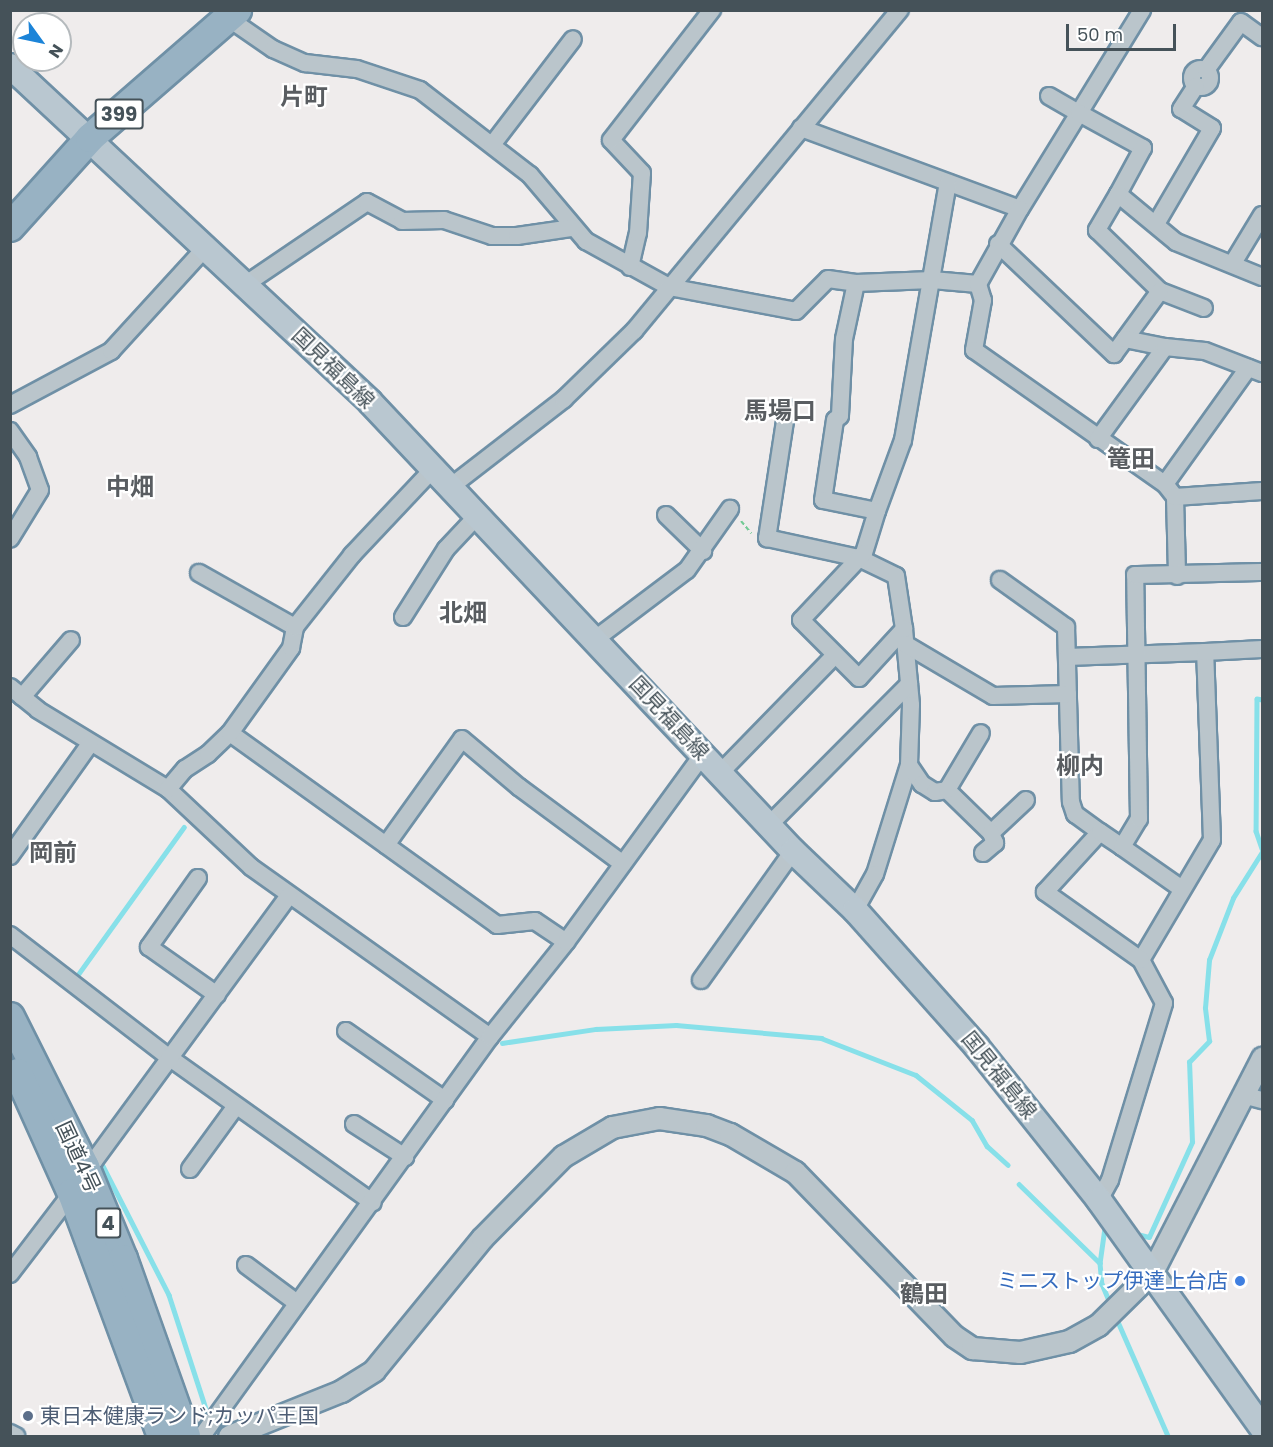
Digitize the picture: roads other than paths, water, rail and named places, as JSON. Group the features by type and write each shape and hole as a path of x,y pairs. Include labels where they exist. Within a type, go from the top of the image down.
{"highway":[{"name":"399","path":"10,227 90,138 232,14"},
{"name":"国道4号","path":"10,1017 85,1167 123,1259 186,1437"},
{"name":"国道4号","path":"10,1059 72,1193 162,1437"}],"main road":[{"name":"国見福島線","path":"10,66 90,138 370,402 793,851 855,910 977,1047 1099,1200 1263,1428"}],"street":[{"path":"630,267 638,233 642,173 611,140 712,10"},
{"path":"449,488 564,399 634,331 900,10"},
{"path":"1142,10 998,244 978,284 983,300 974,350 1170,491 1263,490"},
{"path":"232,14 273,49 305,63 357,69 420,90 530,175 572,228 586,241 669,287 796,311 828,279 855,283 932,280 978,284"},
{"path":"1156,224 1212,128 1181,109 1196,86 1192,75 1195,70 1206,70 1240,22 1263,37"},
{"path":"492,146 573,39"},
{"path":"1049,96 1143,148 1097,230 1160,291 1204,308"},
{"path":"801,128 1020,209"},
{"path":"905,636 859,678 801,620 864,553 903,440 932,280 930,269 948,183"},
{"path":"1118,194 1176,242 1263,276"},
{"path":"246,284 367,202 402,221 444,220 492,236 572,228"},
{"path":"1233,263 1263,215"},
{"path":"998,244 1114,354 1160,291"},
{"path":"10,405 111,351 205,248"},
{"path":"855,283 844,339 840,416 835,420 823,500 877,511"},
{"path":"1125,339 1165,347 1205,351 1255,370 1170,491 1177,576"},
{"path":"1098,439 1165,347"},
{"path":"787,408 767,538 859,558 896,576 905,636 909,684 909,765 875,874 855,910"},
{"path":"10,431 28,457 40,490 10,539"},
{"path":"168,789 185,769 208,754 230,733 291,648 295,627 352,555 432,470"},
{"path":"594,640 687,570 703,551 730,509"},
{"path":"666,515 703,551"},
{"path":"403,617 446,549 477,516"},
{"path":"1122,847 1140,819 1135,575 1177,576 1263,572"},
{"path":"199,573 295,627"},
{"path":"1000,580 1066,627 1071,802 1075,814 1182,890"},
{"path":"905,636 993,696 1068,694"},
{"path":"71,640 16,692 90,744 168,789 251,867 490,1036"},
{"path":"1067,657 1263,649"},
{"path":"1141,960 1212,840 1205,652"},
{"path":"720,773 835,655"},
{"path":"769,825 909,684"},
{"path":"230,733 497,925 535,921 566,942"},
{"path":"909,765 922,784 935,792 947,790 981,733"},
{"path":"386,845 462,739 519,788 623,864"},
{"path":"10,856 90,744"},
{"path":"202,1437 297,1302 373,1203 490,1036 566,942 703,754"},
{"path":"947,790 992,833 995,843 983,853"},
{"path":"992,833 1026,800"},
{"path":"1099,1200 1110,1180 1164,1003 1141,960 1045,892 1100,832"},
{"path":"700,980 793,851"},
{"path":"198,878 149,946 217,995"},
{"path":"85,1167 93,1161 173,1057 289,896"},
{"path":"10,935 236,1106 373,1203"},
{"path":"346,1031 446,1100"},
{"path":"229,1437 341,1391 374,1370 482,1238 543,1175 592,1137 637,1121 658,1118 706,1125 738,1138 795,1172 954,1336 972,1348 1020,1352 1069,1341 1098,1325 1152,1272 1253,1098 1263,1058"},
{"path":"190,1169 236,1106"},
{"path":"354,1124 405,1157"},
{"path":"10,1274 72,1193"},
{"path":"246,1265 297,1302"},
{"path":"10,1433 16,1437"}],"waterway":[{"path":"1262,700 1257,699 1256,831 1262,848"},
{"path":"74,980 184,827"},
{"path":"1137,1234 1149,1237 1192,1142 1189,1062 1209,1041 1205,1008 1209,960 1233,898 1262,852"},
{"path":"502,1043 596,1029 676,1025 821,1038 916,1075 972,1120 987,1146 1008,1165"},
{"path":"100,1160 169,1295 208,1415"},
{"path":"1019,1184 1100,1263"},
{"path":"1105,1228 1100,1263 1102,1284 1111,1305"},
{"path":"1115,1315 1168,1436"}],"place":[{"name":"ミニストップ伊達上台店","path":"1240,1281"},
{"name":"東日本健康ランド;カッパ王国","path":"28,1416"}],"district":[{"name":"片町","path":"304,97"},
{"name":"馬場口","path":"780,411"},
{"name":"篭田","path":"1131,459"},
{"name":"中畑","path":"130,487"},
{"name":"北畑","path":"463,613"},
{"name":"柳内","path":"1080,766"},
{"name":"岡前","path":"53,853"},
{"name":"鶴田","path":"924,1294"}]}
